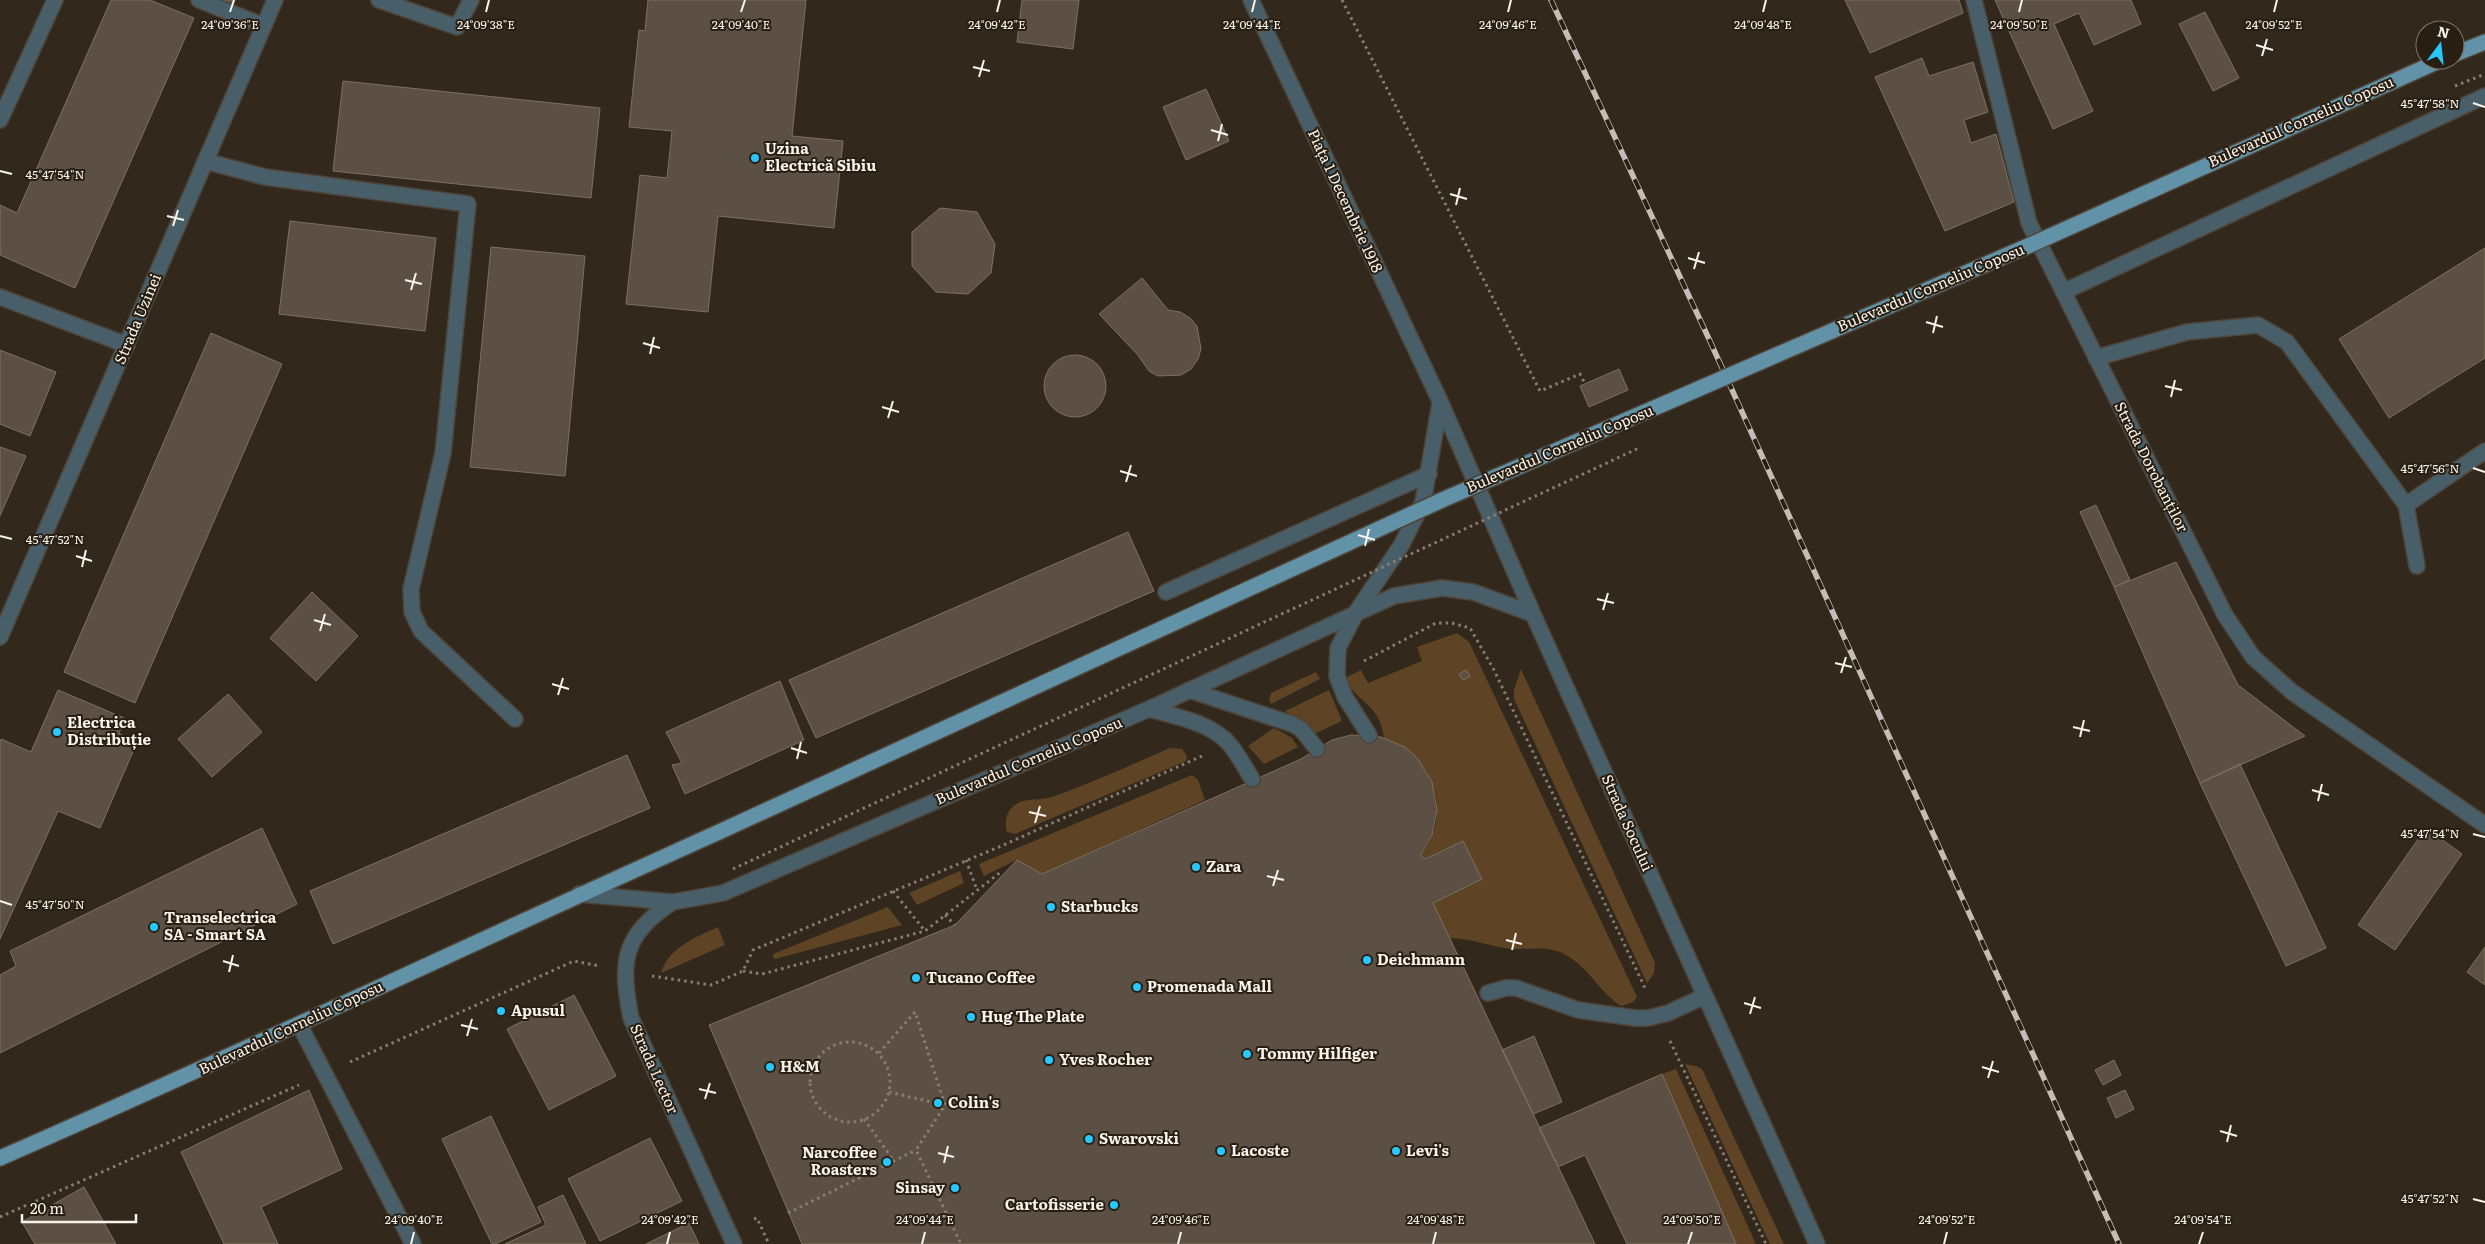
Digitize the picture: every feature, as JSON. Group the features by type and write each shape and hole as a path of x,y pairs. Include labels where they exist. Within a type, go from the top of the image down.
{"main road":[{"path":"2465,50 2485,42"},
{"name":"Bulevardul Corneliu Coposu","path":"0,1158 173,1083 579,894 719,832 1442,500 2028,246 2419,70"}],"street":[{"path":"0,120 55,0"},
{"path":"199,0 264,26"},
{"name":"Strada Uzinei","path":"0,637 275,0"},
{"path":"379,0 457,27 471,0"},
{"name":"Piața 1 Decembrie 1918","path":"1251,0 1440,401"},
{"name":"Strada Dorobanților","path":"1974,0 2029,223 2225,615 2254,657 2292,692 2485,825"},
{"path":"2063,292 2485,96"},
{"path":"205,160 266,177 468,204 443,453 412,589 412,612 420,631 515,719"},
{"path":"0,297 127,345"},
{"path":"2096,358 2186,332 2258,325 2287,342 2406,505 2417,566"},
{"path":"1369,735 1349,703 1337,676 1338,648 1357,611 1410,527 1423,502 1440,401"},
{"name":"Strada Socului","path":"1440,401 1533,614 1817,1244"},
{"path":"2406,505 2485,451"},
{"path":"1166,592 1429,474"},
{"name":"Bulevardul Corneliu Coposu","path":"579,894 673,902 723,893 1149,709 1357,611 1394,596 1442,588 1473,592 1533,614"},
{"path":"1189,690 1292,724 1301,730 1317,749"},
{"path":"1149,709 1179,717 1211,730 1230,744 1252,779"},
{"name":"Strada Lector","path":"673,902 653,915 635,934 629,950 624,985 631,1018 734,1244"},
{"path":"1488,993 1506,988 1516,988 1578,1010 1634,1018 1648,1018 1668,1013 1705,996"},
{"path":"299,1024 413,1244"}],"path":[{"path":"1342,0 1540,391 1580,374 1585,384"},
{"path":"2449,88 2485,74"},
{"path":"733,868 1646,444"},
{"path":"1337,676 1436,623 1452,623 1470,628 1494,670 1766,1244"},
{"path":"743,971 753,950 966,860 1230,744"},
{"path":"966,860 977,890"},
{"path":"626,971 677,981 711,985 743,971 762,974 925,930 1002,871"},
{"path":"893,891 925,930"},
{"path":"945,915 955,925"},
{"path":"879,1053 915,1012 945,1105"},
{"path":"860,1042 879,1053 889,1071 889,1092 884,1105 874,1115 848,1122 834,1119 823,1112 814,1101 810,1088 810,1074 819,1056 835,1044 860,1042"},
{"path":"889,1092 945,1105"},
{"path":"788,1213 916,1150 945,1105"},
{"path":"864,1119 894,1162"},
{"path":"916,1150 960,1244"},
{"path":"761,1226 769,1244"}],"shaded area":[{"path":"1457,633 1469,642 1637,997 1633,1002 1621,1006 1608,996 1581,966 1557,951 1541,948 1505,948 1464,939 1449,938 1433,903 1482,879 1463,842 1426,859 1420,856 1432,836 1436,821 1437,805 1429,777 1411,753 1384,738 1382,726 1373,710 1350,687 1345,678 1361,670 1368,683 1422,661 1417,647"},
{"path":"1521,669 1655,963 1654,973 1647,983 1514,699 1514,690"},
{"path":"1316,672 1320,679 1271,704 1269,700 1271,693"},
{"path":"1329,690 1342,721 1314,734 1285,711"},
{"path":"1274,728 1292,738 1298,747 1264,764 1248,746"},
{"path":"1170,748 1182,749 1187,756 1186,761 1015,834 1007,832 1006,821 1008,814 1019,803 1052,797 1097,780"},
{"path":"1192,775 1198,780 1205,800 1042,874 1016,860 984,876 979,864"},
{"path":"960,871 964,883 917,905 909,893"},
{"path":"888,907 902,925 775,959 773,957 773,954"},
{"path":"718,927 725,945 661,973 665,964 676,950 692,939"},
{"path":"1685,1064 1702,1069 1784,1244 1770,1244"},
{"path":"1676,1069 1756,1244 1736,1244 1662,1074"}],"building":[{"path":"111,0 150,0 194,18 75,288 0,255 0,205 17,213"},
{"path":"204,0 235,0 230,11"},
{"name":"Uzina Electrică Sibiu","path":"648,0 806,0 792,136 843,141 834,228 718,216 708,312 626,304 640,175 667,178 672,131 629,127 639,30 645,31"},
{"path":"1022,0 1079,0 1073,49 1017,42"},
{"path":"1845,0 1959,0 1963,13 1870,53"},
{"path":"1995,0 2131,0 2141,24 2094,45 2079,13 2054,24 2093,111 2053,129"},
{"path":"2205,12 2239,78 2213,91 2179,24"},
{"path":"1922,58 1929,76 1973,62 1988,112 1964,120 1971,143 1996,134 2014,202 1945,231 1875,77"},
{"path":"343,81 600,108 591,198 333,171"},
{"path":"1206,89 1229,141 1186,160 1163,107"},
{"path":"940,208 977,212 995,244 991,273 968,294 936,292 912,266 912,232"},
{"path":"290,221 436,238 425,331 279,314"},
{"path":"491,247 585,256 565,476 470,467"},
{"path":"2485,248 2485,358 2389,418 2339,339"},
{"path":"1142,278 1168,310 1180,312 1190,318 1197,326 1201,349 1198,359 1191,369 1181,375 1158,376 1149,371 1137,354 1099,314"},
{"path":"211,333 282,364 135,703 64,672"},
{"path":"0,350 56,372 30,436 0,424"},
{"path":"1069,355 1081,355 1097,364 1104,374 1106,386 1104,398 1097,408 1081,417 1069,417 1058,412 1049,403 1044,392 1044,380 1049,369 1058,360"},
{"path":"1619,369 1628,390 1589,407 1580,386"},
{"path":"0,447 26,456 0,516"},
{"path":"2096,505 2130,580 2114,587 2080,512"},
{"path":"1128,532 1154,591 816,738 789,680"},
{"path":"2176,562 2238,685 2305,736 2200,783 2114,587"},
{"path":"312,592 358,636 316,681 270,638"},
{"path":"1466,670 1470,676 1463,680 1459,674"},
{"path":"780,681 804,740 685,794 672,765 682,763 666,732"},
{"path":"58,690 124,718 119,734 138,740 100,828 58,811 0,939 0,742 1,739 31,752"},
{"path":"228,694 262,732 212,777 178,739"},
{"name":"Promenada Mall","path":"1351,735 1381,737 1405,747 1418,759 1432,782 1437,810 1432,835 1420,856 1426,859 1463,841 1482,879 1433,903 1595,1244 802,1244 709,1025 955,925 1017,860 1042,874 1301,759 1332,740"},
{"path":"627,755 650,808 333,944 310,891"},
{"path":"2240,764 2326,948 2286,966 2200,783"},
{"name":"Transelectrica SA - Smart SA","path":"262,828 297,904 0,1053 0,975 16,966 10,951"},
{"path":"2426,828 2462,854 2395,950 2358,925"},
{"path":"2485,947 2485,985 2467,972"},
{"path":"574,995 616,1076 549,1110 507,1029"},
{"path":"1534,1036 1562,1102 1533,1114 1502,1050"},
{"path":"2114,1060 2121,1075 2103,1085 2095,1070"},
{"path":"1662,1074 1736,1244 1627,1244 1585,1155 1558,1167 1539,1128"},
{"path":"309,1090 342,1169 261,1207 278,1244 224,1244 181,1152"},
{"path":"2125,1090 2134,1109 2116,1118 2107,1098"},
{"path":"491,1116 541,1222 495,1244 492,1244 442,1139"},
{"path":"650,1138 682,1201 600,1241 568,1179"},
{"path":"84,1187 116,1244 35,1244 22,1222"},
{"path":"563,1195 586,1244 505,1244 546,1225 538,1207"},
{"path":"689,1223 699,1244 646,1244"}],"railway":[{"path":"1551,0 1709,339 2119,1244"}],"place":[{"name":"Uzina Electrică Sibiu","path":"755,158"},
{"name":"Electrica Distribuție","path":"57,732"},
{"name":"Zara","path":"1196,867"},
{"name":"Starbucks","path":"1051,907"},
{"name":"Transelectrica SA - Smart SA","path":"154,927"},
{"name":"Deichmann","path":"1367,960"},
{"name":"Tucano Coffee","path":"916,978"},
{"name":"Promenada Mall","path":"1137,987"},
{"name":"Apusul","path":"501,1011"},
{"name":"Hug The Plate","path":"971,1017"},
{"name":"Tommy Hilfiger","path":"1247,1054"},
{"name":"Yves Rocher","path":"1049,1060"},
{"name":"H&M","path":"770,1067"},
{"name":"Colin's","path":"938,1103"},
{"name":"Swarovski","path":"1089,1139"},
{"name":"Lacoste","path":"1221,1151"},
{"name":"Levi's","path":"1396,1151"},
{"name":"Narcoffee Roasters","path":"887,1162"},
{"name":"Sinsay","path":"955,1188"},
{"name":"Cartofisserie","path":"1114,1205"}]}
